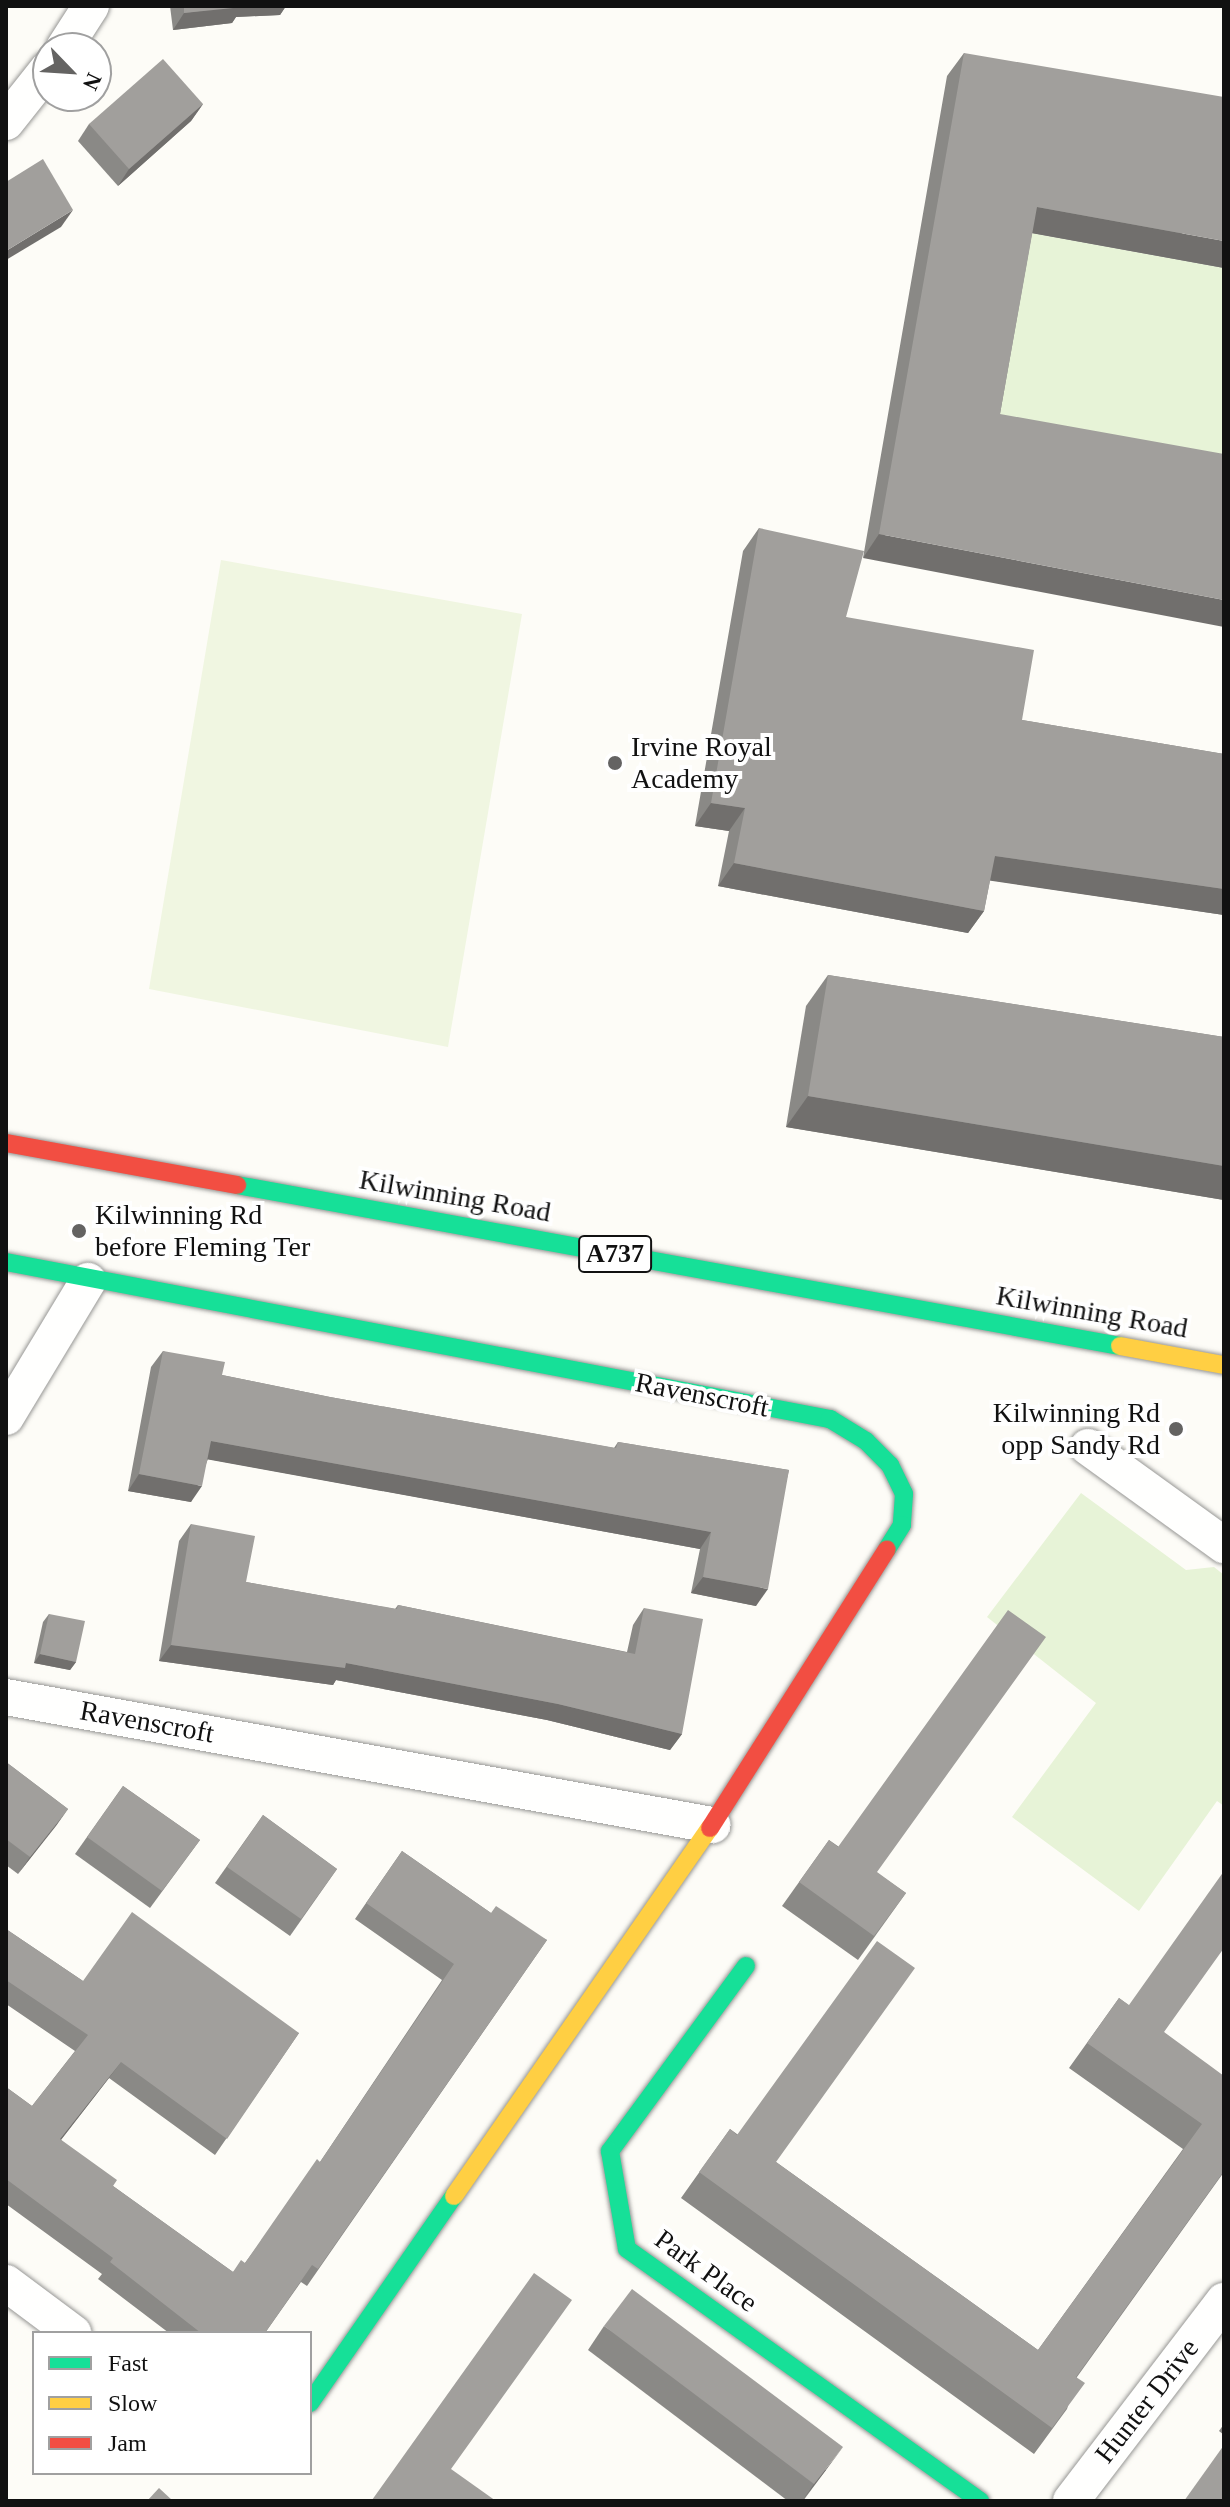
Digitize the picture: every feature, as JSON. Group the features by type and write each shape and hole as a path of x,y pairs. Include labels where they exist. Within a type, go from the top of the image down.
{"street":[{"path":"74,32 91,6"},
{"path":"6,122 32,89"},
{"name":"Kilwinning Road","path":"6,1143 1224,1365"},
{"name":"Ravenscroft","path":"6,1262 88,1281 830,1419 866,1441 890,1465 904,1494 902,1525 712,1825 312,2400"},
{"path":"6,1417 88,1281"},
{"path":"1088,1447 1224,1545"},
{"name":"Ravenscroft","path":"6,1697 712,1825"},
{"name":"Park Place","path":"746,1966 610,2151 627,2249 980,2501"},
{"path":"6,2283 70,2331"},
{"name":"Hunter Drive","path":"1071,2501 1224,2301"}],"green space":[{"path":"1020,231 1224,268 1224,481 983,438"},
{"path":"221,560 522,614 448,1047 149,989"},
{"path":"1081,1493 1186,1570 1214,1567 1224,1575 1224,1806 1217,1801 1139,1911 1012,1817 1096,1703 987,1617"}],"building":[{"path":"184,6 243,6 243,7 184,13"},
{"path":"964,53 1224,97 1224,241 1037,207 1000,414 1224,454 1224,600 879,534"},
{"path":"163,59 203,104 129,169 89,124 103,112 112,112 112,104"},
{"path":"43,159 73,210 6,251 6,182"},
{"path":"759,528 864,551 846,617 1034,650 1022,720 1224,754 1224,889 995,856 984,911 734,863 745,808 711,803"},
{"path":"828,975 1224,1037 1224,1166 808,1096"},
{"path":"163,1351 225,1362 222,1375 330,1397 616,1448 618,1442 789,1470 768,1589 703,1577 711,1532 211,1441 202,1486 139,1474"},
{"path":"191,1524 255,1536 246,1582 397,1609 398,1605 635,1654 644,1608 703,1619 682,1734 558,1704 346,1663 345,1668 171,1645"},
{"path":"1008,1610 1046,1637 877,1872 906,1893 874,1936 799,1882 829,1840 838,1847"},
{"path":"49,1614 85,1621 76,1662 40,1654"},
{"path":"6,1762 68,1809 30,1857 6,1839"},
{"path":"123,1786 200,1840 162,1891 87,1837"},
{"path":"263,1815 337,1869 301,1919 227,1867"},
{"path":"402,1851 491,1913 496,1906 547,1940 318,2269 312,2265 266,2331 198,2331 110,2262 113,2258 6,2179 6,2087 32,2106 88,2035 6,1980 6,1929 83,1981 132,1912 299,2033 227,2139 121,2062 60,2139 117,2180 113,2186 233,2272 241,2260 245,2263 317,2159 320,2162 454,1964 366,1903"},
{"path":"1224,1871 1224,1948 1164,2032 1224,2076 1224,2171 1076,2377 1085,2383 1052,2428 699,2172 730,2129 737,2135 877,1941 915,1968 776,2162 1038,2350 1202,2124 1087,2043 1119,1998 1129,2005"},
{"path":"534,2273 572,2300 451,2469 496,2501 373,2501 372,2500"},
{"path":"632,2289 843,2447 814,2484 604,2326"},
{"path":"1224,2445 1224,2501 1184,2501"},
{"path":"159,2488 173,2501 147,2501"}],"traffic: fast":[{"path":"237,1185 1120,1346"},
{"path":"6,1262 830,1419 866,1441 890,1465 904,1494 902,1525 887,1549"},
{"path":"746,1966 610,2151 627,2249 980,2501"},
{"path":"312,2400 454,2196"}],"traffic: slow":[{"path":"1120,1346 1224,1365"},
{"path":"454,2196 710,1828"}],"traffic: jam":[{"path":"6,1143 237,1185"},
{"path":"710,1828 887,1549"}],"place":[{"name":"Irvine Royal Academy","path":"615,763"},
{"name":"Kilwinning Rd before Fleming Ter","path":"79,1231"},
{"name":"Kilwinning Rd opp Sandy Rd","path":"1176,1429"}]}
